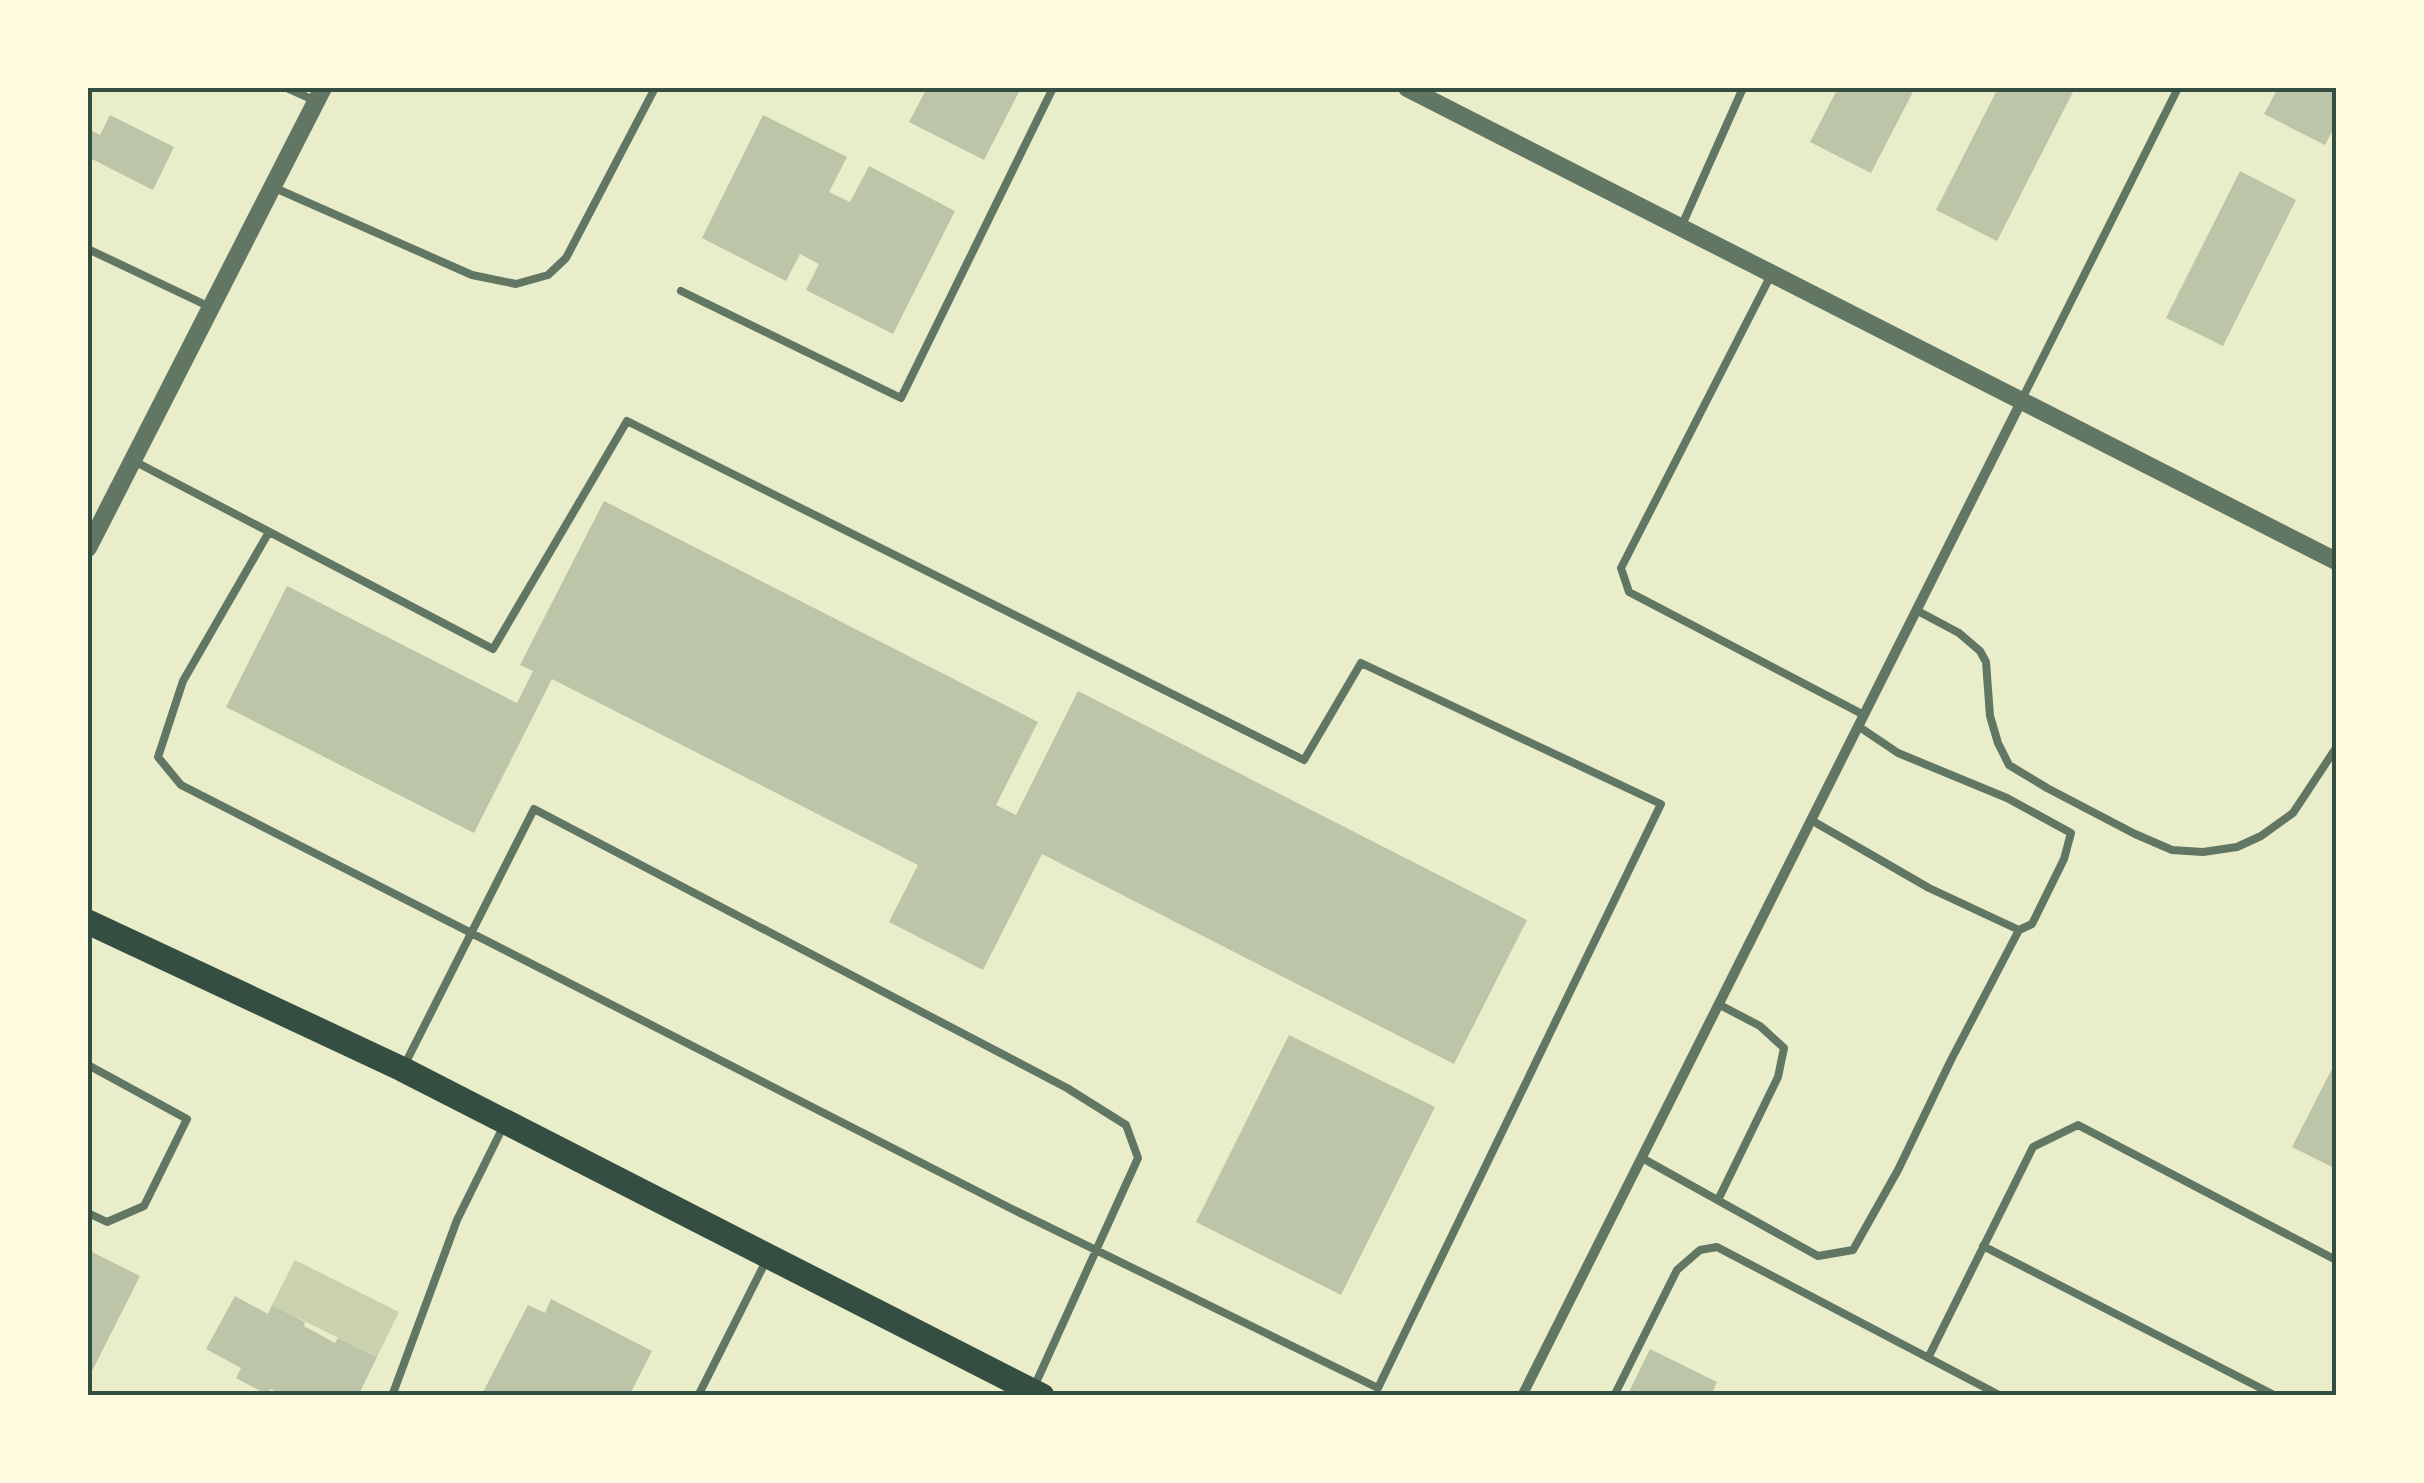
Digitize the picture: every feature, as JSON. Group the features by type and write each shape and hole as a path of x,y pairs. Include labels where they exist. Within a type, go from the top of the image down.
{"main road":[{"path":"88,922 402,1069 1037,1393"}],"street":[{"path":"1407,88 2336,561"},
{"path":"88,548 319,94"},
{"path":"1522,1396 2022,399"}],"lane":[{"path":"287,88 319,94"},
{"path":"272,186 472,275 516,284 548,275 566,258 655,88"},
{"path":"682,291 900,398 1053,88"},
{"path":"1682,226 1743,88"},
{"path":"2022,399 2178,88"},
{"path":"88,249 210,307"},
{"path":"1642,1158 1818,1256 1853,1250 2020,930 2032,924 2064,859 2070,833 2007,798 1898,754 1861,720 1629,592 1621,568 1772,273"},
{"path":"132,460 493,649 627,421 1304,760 1361,663 1660,804 1378,1388 1097,1250 182,785 158,756 183,681 269,532"},
{"path":"1916,610 1980,651 1986,662 1990,716 2009,765 2172,850 2202,852 2237,847 2262,836 2293,813 2336,748"},
{"path":"402,1069 534,810 1067,1088 1126,1124 1138,1158 1037,1393"},
{"path":"1811,820 1929,888 2020,930"},
{"path":"1718,1004 1760,1026 1784,1048 1778,1077 1718,1200"},
{"path":"88,1066 188,1119 144,1206 107,1222 88,1213"},
{"path":"392,1396 457,1220 506,1121"},
{"path":"1928,1358 2032,1146 2078,1125 2336,1260"},
{"path":"1983,1246 2276,1396"},
{"path":"1614,1396 1677,1270 1700,1250 1717,1247 2001,1396"},
{"path":"698,1396 769,1256"}],"green space":[{"path":"295,1260 399,1312 377,1357 272,1305"}],"building":[{"path":"927,88 1021,88 984,160 909,122"},
{"path":"1838,88 1915,88 1871,173 1810,142"},
{"path":"1998,88 2075,88 1997,241 1936,210"},
{"path":"2278,88 2336,88 2336,124 2325,145 2264,114"},
{"path":"110,115 174,147 153,190 88,157 88,129 100,135"},
{"path":"763,115 847,157 829,192 850,202 869,166 955,211 893,334 806,290 819,264 800,254 786,281 702,238"},
{"path":"2240,171 2296,200 2223,346 2166,318"},
{"path":"604,501 1038,722 996,805 1016,815 1078,691 1527,920 1454,1064 1042,854 983,970 889,922 918,865 552,679 474,833 226,707 287,586 517,703 533,671 520,665"},
{"path":"1289,1035 1435,1107 1341,1295 1196,1222"},
{"path":"2336,1061 2336,1169 2292,1147"},
{"path":"88,1250 140,1276 88,1379"},
{"path":"235,1296 268,1314 272,1305 335,1343 338,1338 377,1357 358,1396 283,1396 271,1389 266,1394 236,1378 241,1368 206,1349"},
{"path":"551,1299 652,1351 629,1396 481,1396 528,1305 545,1313"},
{"path":"1650,1349 1717,1382 1711,1396 1627,1396"}]}
